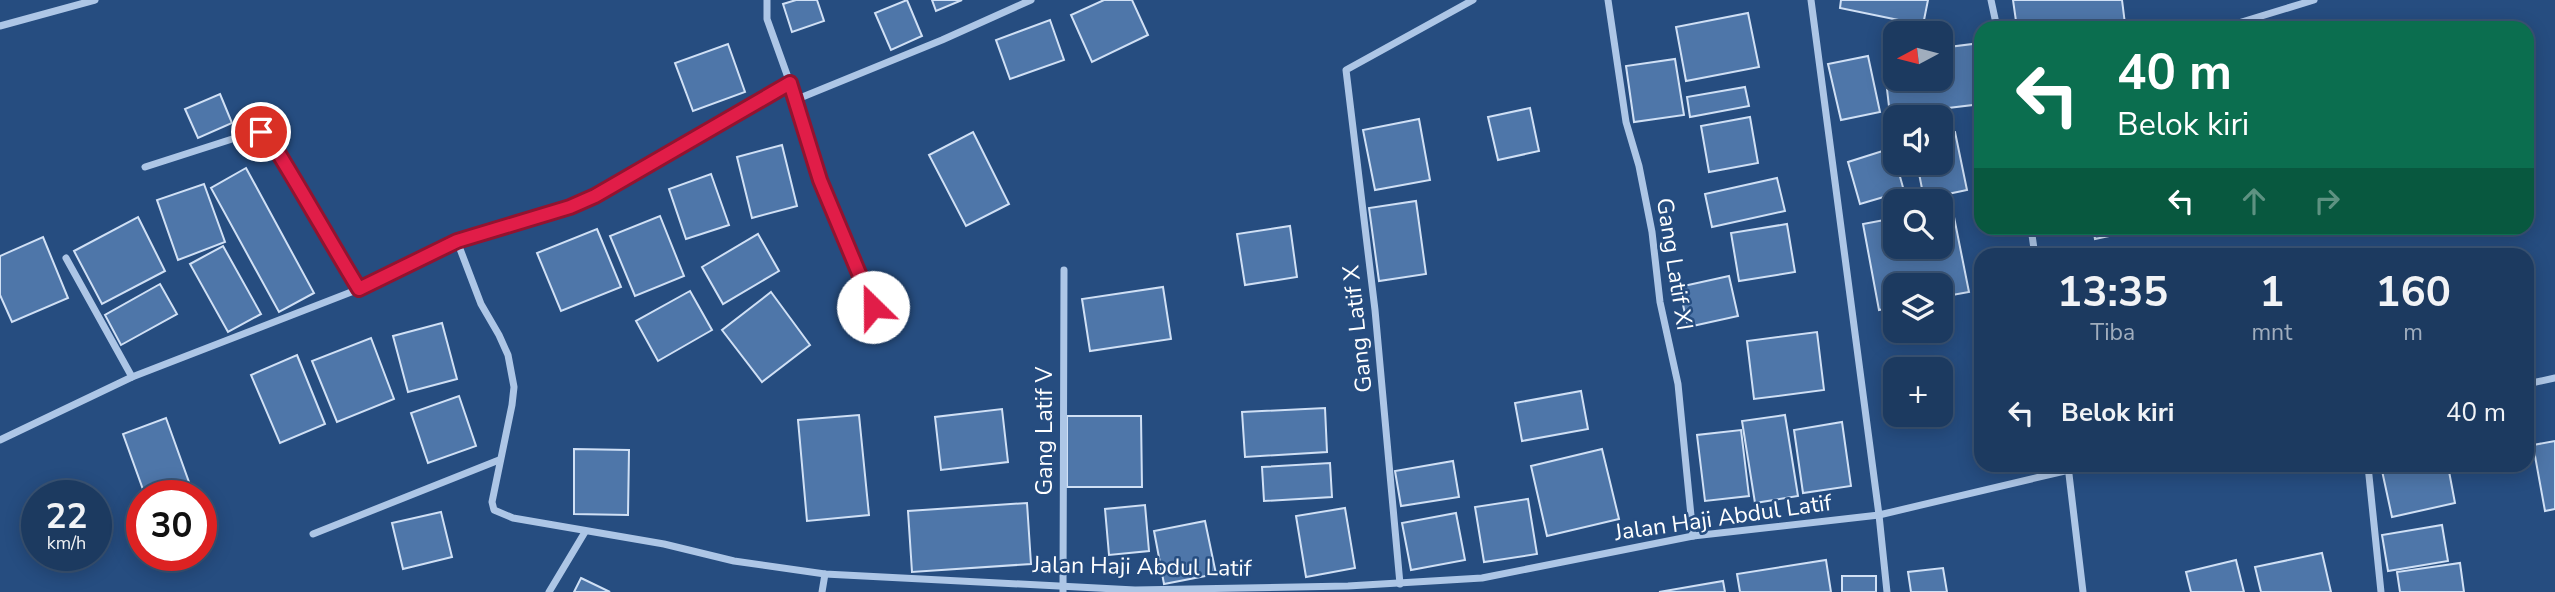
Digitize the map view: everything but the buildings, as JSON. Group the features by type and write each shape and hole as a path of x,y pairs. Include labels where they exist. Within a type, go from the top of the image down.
{"street":[{"path":"0,26 95,0"},
{"path":"767,0 767,19 820,180 873,307"},
{"path":"795,100 942,40 1031,0"},
{"name":"Gang Latif X","path":"1399,584 1375,310 1346,70 1473,0"},
{"name":"Gang Latif XI","path":"1608,0 1626,122 1639,166 1652,232 1660,302 1678,384 1693,536"},
{"path":"1811,0 1887,592"},
{"path":"1991,0 1996,21"},
{"path":"2245,21 2314,0"},
{"path":"0,440 132,377 359,289 457,241 570,207 595,196 790,83"},
{"path":"145,167 254,132 266,133 359,289"},
{"name":"Jalan Haji Abdul Latif","path":"457,241 481,304 499,335 514,387 492,502 494,510 513,518 664,544 734,561 825,574 1063,589 1349,589 1482,578 1693,536 1879,515 2052,472"},
{"path":"66,258 132,377"},
{"name":"Gang Latif V","path":"1063,589 1064,270"},
{"path":"2534,382 2555,377"},
{"path":"313,534 499,460"},
{"path":"2068,472 2083,592"},
{"path":"2369,472 2381,592"},
{"path":"549,592 586,532"},
{"path":"822,592 825,574"}],"route":[{"path":"261,132 266,133 277,149 359,289 457,241 570,207 595,196 790,83 820,180 873,307"}]}
